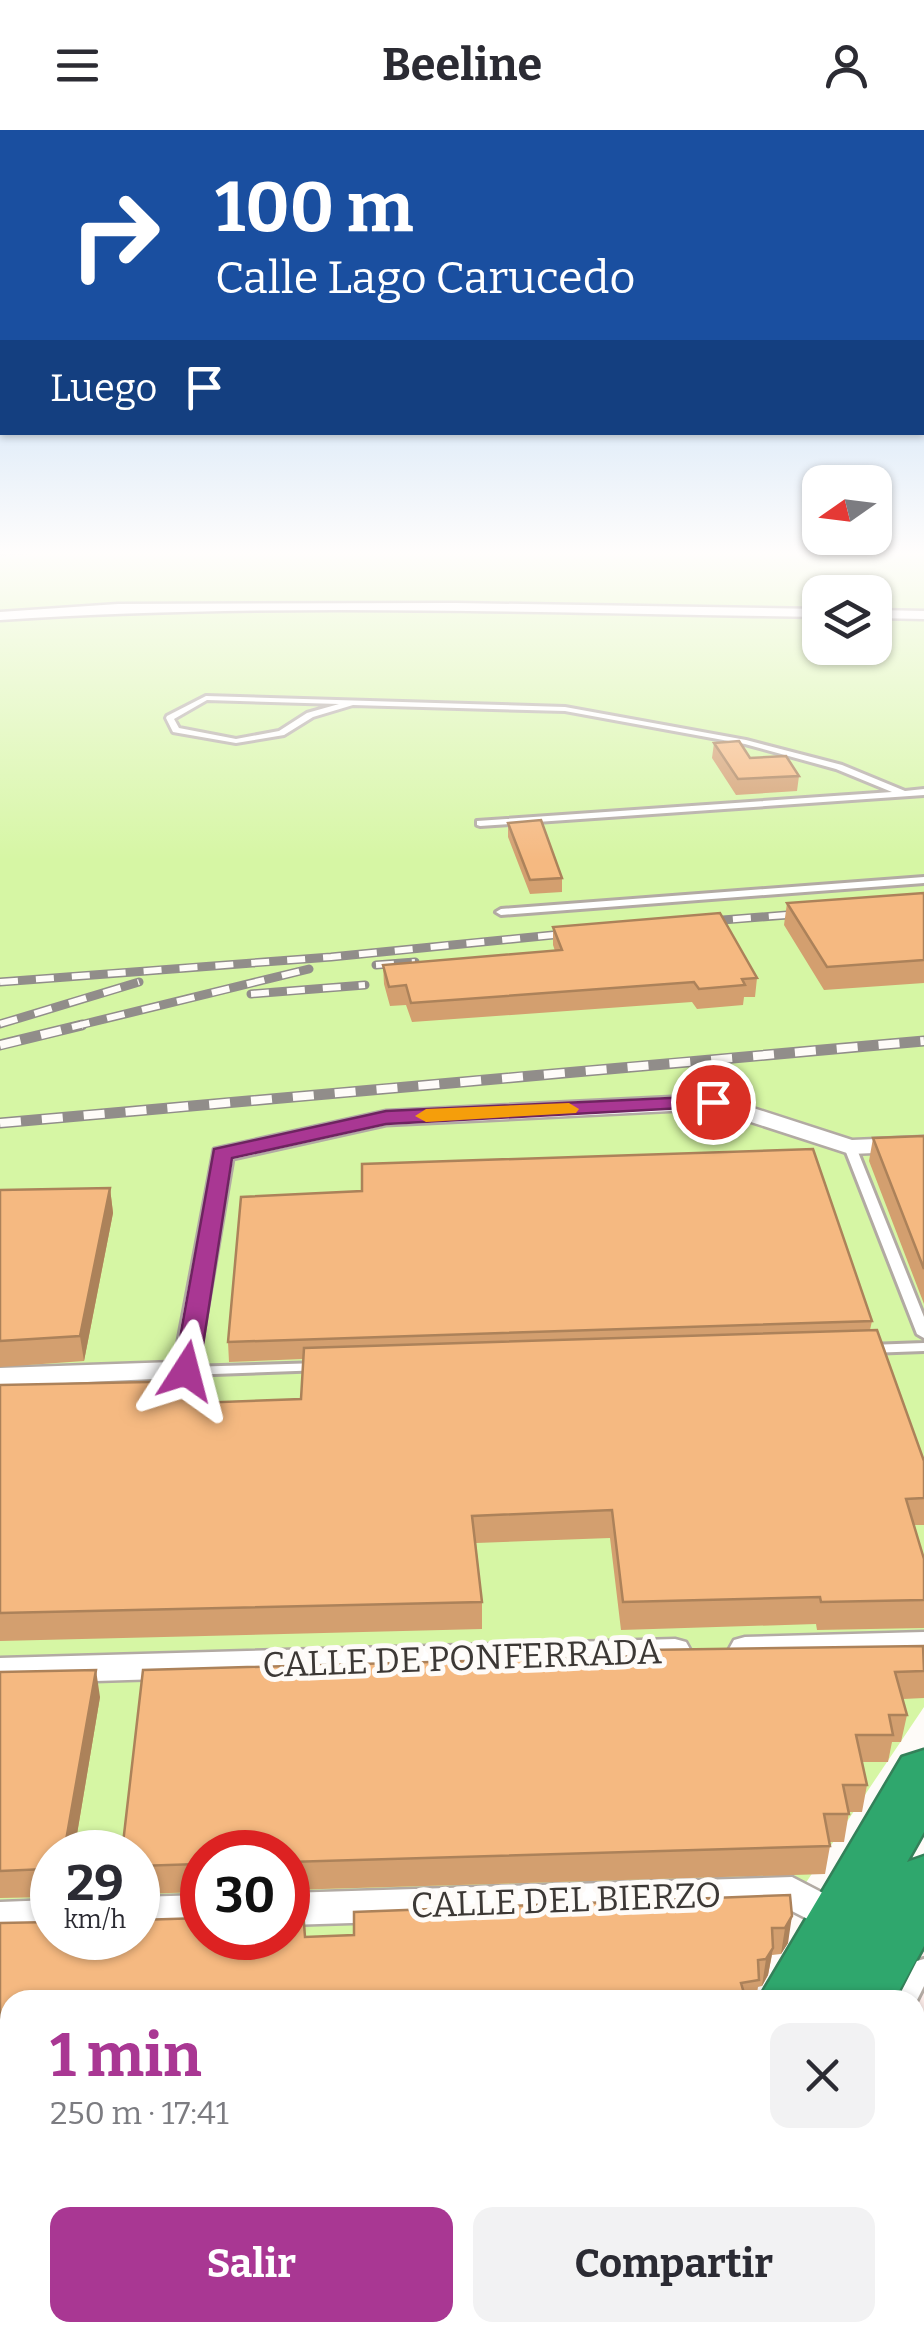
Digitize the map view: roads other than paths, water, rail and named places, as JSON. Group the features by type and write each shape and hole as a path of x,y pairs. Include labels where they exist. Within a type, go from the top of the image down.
{"highway":[{"path":"797,1990 924,1775"},
{"path":"864,1990 924,1884"}],"street":[{"path":"0,1377 186,1371 222,1154 386,1118 713,1102 850,1148 924,1144"},
{"name":"CALLE DE PONFERRADA","path":"0,1671 924,1644"},
{"name":"CALLE DEL BIERZO","path":"310,1908 792,1893 837,1918"},
{"path":"0,1918 30,1917"}],"lane":[{"path":"350,704 310,715 281,734 236,741 176,730 170,718 206,698 566,709 746,742 839,767 903,794"},
{"path":"480,823 924,792"},
{"path":"501,912 924,880"},
{"path":"850,1148 924,1334"},
{"path":"844,1350 924,1347"},
{"path":"186,1371 326,1367"},
{"path":"912,1990 924,1967"}],"railway":[{"path":"697,922 812,913"},
{"path":"0,982 331,957 583,932"},
{"path":"376,965 415,962"},
{"path":"72,1027 309,969"},
{"path":"0,1024 139,982"},
{"path":"251,994 365,985"},
{"path":"0,1045 82,1025"},
{"path":"0,1123 924,1041"}]}
